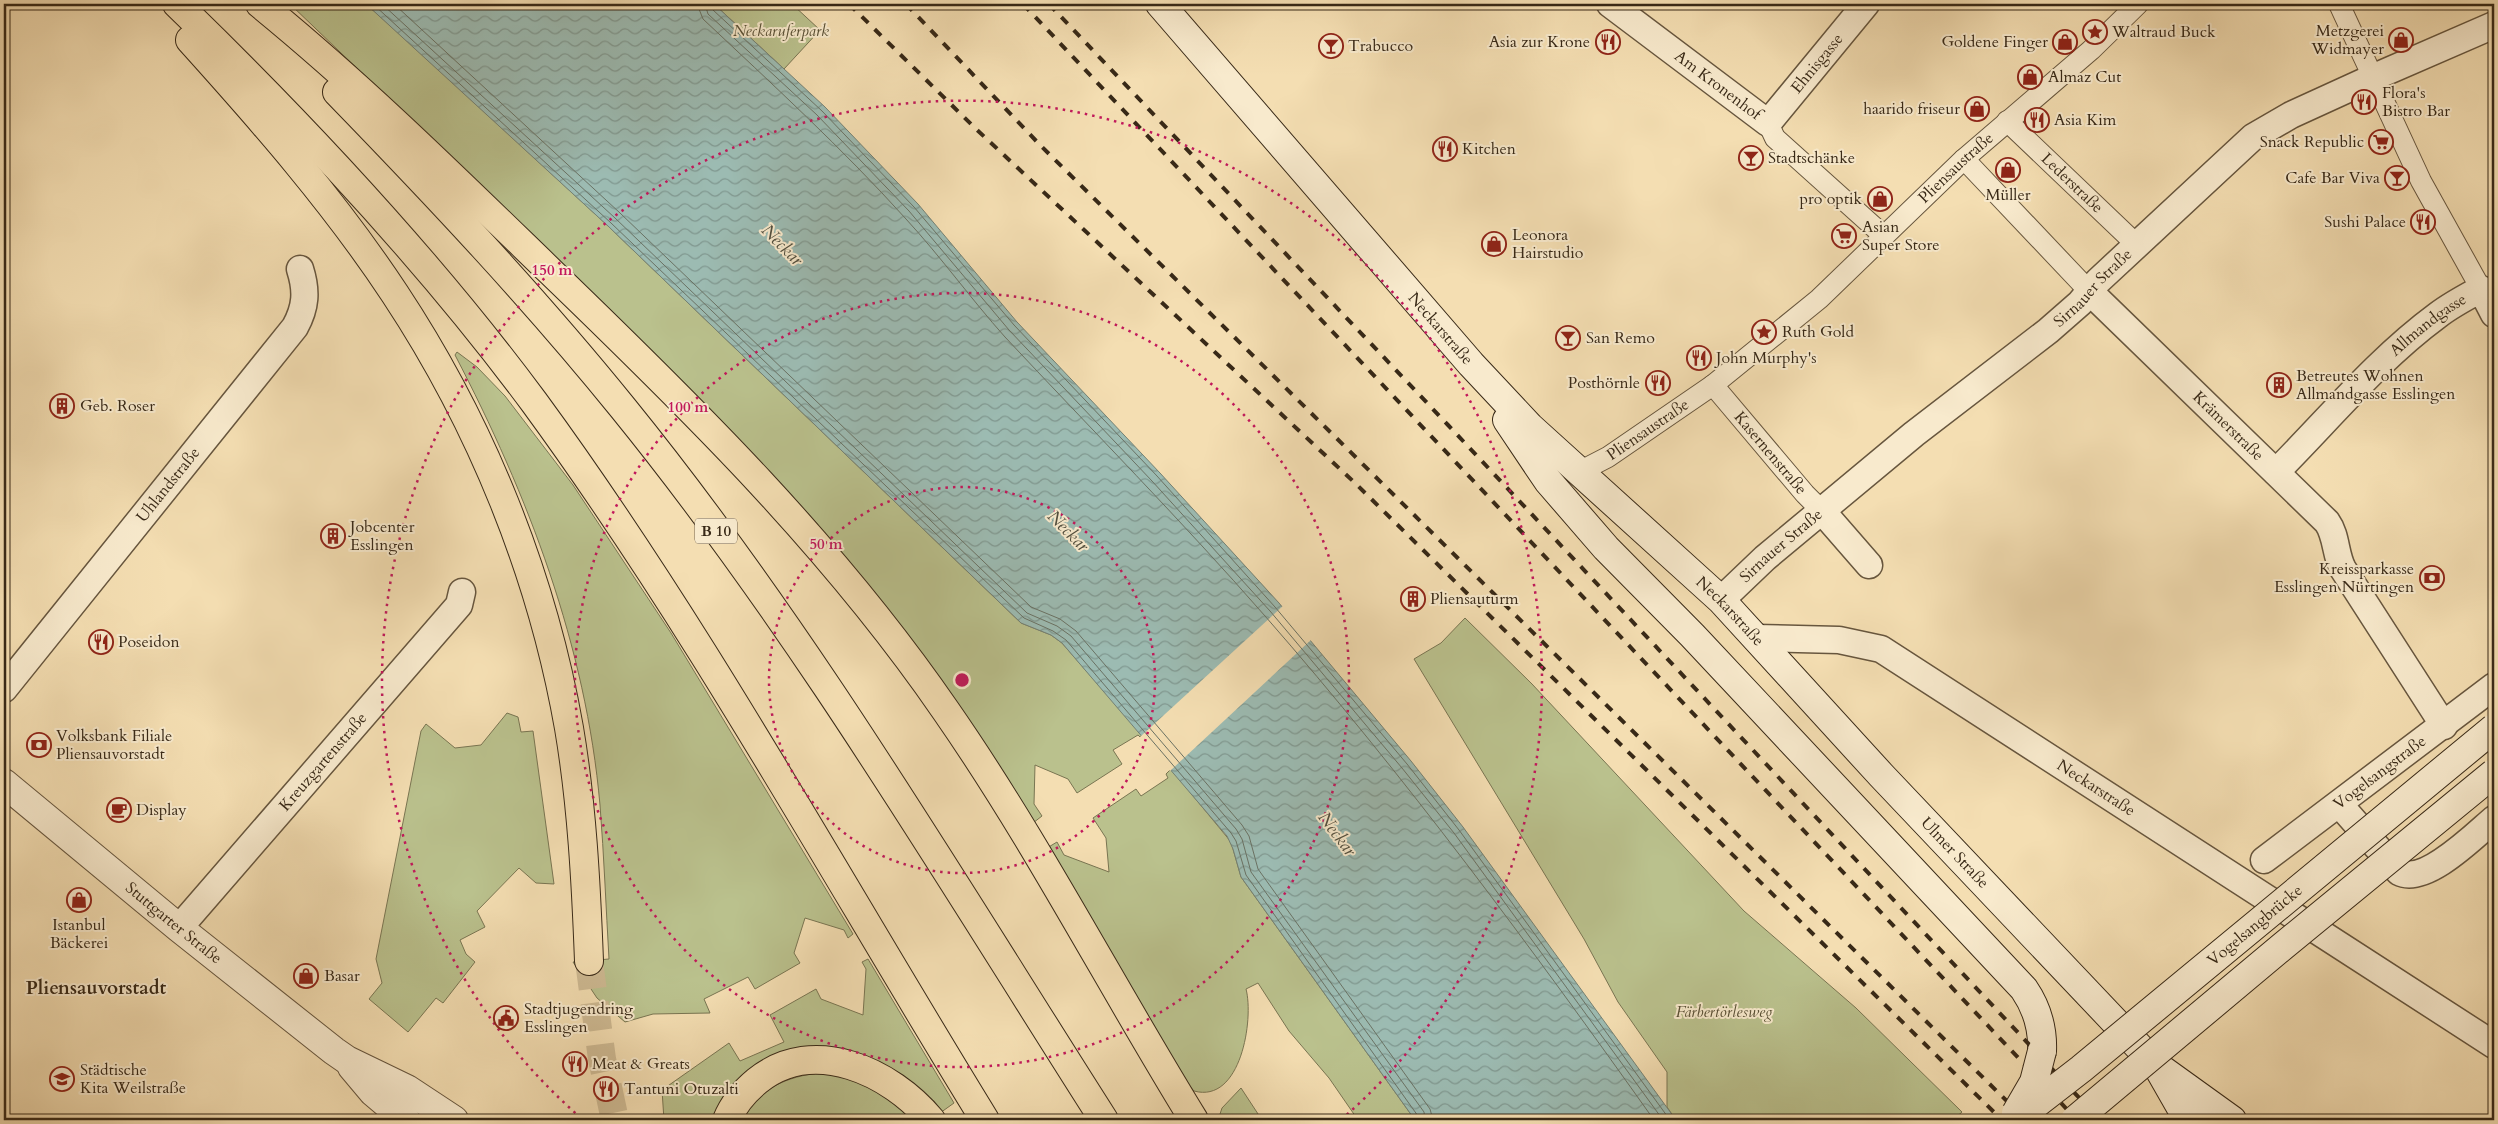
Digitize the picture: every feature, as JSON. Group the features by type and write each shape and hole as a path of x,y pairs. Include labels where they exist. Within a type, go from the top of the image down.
{"highway":[{"path":"159,4 272,132 373,262 441,370 483,452 526,563 559,679 577,783 589,960"},
{"path":"177,4 242,67 366,198 471,323 537,406 640,554 744,720 985,1120"},
{"name":"B 10","path":"248,4 374,130 474,236 624,409 680,481 812,664 889,780 1104,1120"},
{"path":"260,4 349,78 657,375 732,451 838,568 945,709 998,788 1194,1120"},
{"path":"727,1120 743,1095 762,1077 789,1065 818,1060 849,1064 883,1078 912,1100 931,1120"}],"main road":[{"name":"Neckarstraße","path":"1160,4 1471,364 1530,427 1721,600 1756,638"},
{"path":"1471,364 1548,481 1606,548 1692,635 2031,999 2036,1011 2042,1038 2039,1065 2026,1099 2010,1120"},
{"name":"Ulmer Straße","path":"1756,638 1881,775 2157,1066 2232,1120"},
{"name":"Vogelsangbrücke","path":"2014,1120 2096,1057 2494,728"},
{"name":"Vogelsangbrücke","path":"2075,1120 2275,952 2494,773"},
{"name":"Stuttgarter Straße","path":"4,784 178,928 347,1060 407,1089 454,1120"},
{"name":"Stuttgarter Straße","path":"347,1060 373,1092 406,1120"},
{"name":"Ulmer Straße","path":"2157,1066 2180,1106 2194,1120"}],"street":[{"name":"Am Kronenhof","path":"1610,4 1768,123 1774,138 1884,236"},
{"name":"Ehnisgasse","path":"1768,123 1866,4"},
{"name":"Pliensaustraße","path":"1579,472 1608,457 1713,384 1819,299 1964,159 2091,50 2138,4"},
{"path":"2339,4 2372,78 2429,196 2494,314"},
{"name":"Sirnauer Straße","path":"1721,600 1765,558 1938,414 2040,337 2253,137 2291,115 2494,26"},
{"name":"Lederstraße","path":"2007,121 2137,244"},
{"name":"Krämerstraße","path":"1964,159 2089,292 2328,522 2332,529 2339,562 2444,726"},
{"name":"Uhlandstraße","path":"4,689 295,327 305,300 305,290 300,269"},
{"name":"Allmandgasse","path":"2276,472 2365,378 2403,343 2440,313 2480,288"},
{"name":"Kasernenstraße","path":"1713,384 1805,494 1869,564"},
{"name":"Kreuzgartenstraße","path":"178,928 459,605 462,592"},
{"name":"Neckarstraße","path":"1756,638 1839,640 1881,650 2494,1044"},
{"name":"Vogelsangstraße","path":"2264,860 2444,726 2494,686"},
{"path":"2339,804 2399,872 2405,876 2412,876 2442,862 2494,819"}],"green space":[{"path":"290,4 366,4 401,35 608,226 1021,623 1051,635 1062,643 1142,735 1140,737 1138,735 1113,750 1122,764 1077,793 1068,779 1035,765 1034,804 1042,816 1033,823 880,600 814,520 734,434 666,365"},
{"name":"Neckaruferpark","path":"714,4 792,4 820,30 784,69"},
{"path":"457,352 477,367 505,396 573,485 671,633 853,934 848,938 844,930 805,918 794,953 800,963 755,989 748,977 704,999 710,1013 653,1014 625,1022 597,998 573,962 609,959 600,805 593,746 582,687 550,573 506,462 482,408 455,355"},
{"name":"Färbertörlesweg","path":"1465,618 1532,684 1744,911 1856,1008 1962,1112 1953,1120 1676,1120 1667,1107 1667,1072 1618,1002 1584,939 1414,659 1441,643"},
{"path":"507,713 518,717 521,732 533,731 554,884 536,883 519,868 477,911 485,927 460,940 466,954 475,962 443,1003 436,998 408,1032 369,999 382,983 376,959 421,731 426,724 455,748 481,745"},
{"path":"1171,769 1231,842 1241,877 1415,1120 1358,1120 1329,1078 1289,1031 1258,983 1246,989 1248,1019 1241,1056 1233,1072 1223,1085 1210,1092 1194,1091 1186,1082 1047,848 1057,842 1064,855 1109,872 1106,838 1093,818 1136,789 1141,796 1168,778 1166,774"},
{"path":"868,959 954,1103 940,1113 836,1050 715,1120 664,1120 662,1090 729,1043 740,1061 784,1042 770,1015 816,989 821,999 863,1015 866,969 862,962"},
{"path":"820,1073 852,1078 883,1093 915,1120 742,1120 748,1109 765,1092 796,1077"},
{"path":"1241,1088 1262,1120 1218,1120 1222,1108"}],"water":[{"name":"Neckar","path":"366,4 714,4 825,107 918,204 1017,322 1160,473 1279,603 1411,761 1463,827 1676,1120 1415,1120 1241,877 1227,836 1062,643 1051,635 1021,623 608,226"}],"pier":[{"path":"1284,605 1312,639 1170,771 1140,737"}],"tunnel":[{"path":"589,961 602,1059 615,1120"}],"railway":[{"path":"849,4 975,128 1355,483 2002,1120"},
{"path":"906,4 1040,145 2026,1120"},
{"path":"1023,4 2077,1120"},
{"path":"1049,4 1448,425 2100,1120"}],"place":[{"name":"Waltraud Buck","path":"2095,32"},
{"name":"Metzgerei Widmayer","path":"2401,40"},
{"name":"Asia zur Krone","path":"1608,42"},
{"name":"Goldene Finger","path":"2065,42"},
{"name":"Trabucco","path":"1331,46"},
{"name":"Almaz Cut","path":"2030,77"},
{"name":"Flora's Bistro Bar","path":"2364,102"},
{"name":"haarido friseur","path":"1977,109"},
{"name":"Asia Kim","path":"2037,120"},
{"name":"Snack Republic","path":"2381,142"},
{"name":"Kitchen","path":"1445,149"},
{"name":"Stadtschänke","path":"1751,158"},
{"name":"Müller","path":"2008,170"},
{"name":"Cafe Bar Viva","path":"2397,178"},
{"name":"pro optik","path":"1880,199"},
{"name":"Sushi Palace","path":"2423,222"},
{"name":"Asian Super Store","path":"1844,236"},
{"name":"Leonora Hairstudio","path":"1494,244"},
{"name":"Ruth Gold","path":"1764,332"},
{"name":"San Remo","path":"1568,338"},
{"name":"John Murphy's","path":"1699,358"},
{"name":"Posthörnle","path":"1658,383"},
{"name":"Betreutes Wohnen Allmandgasse Esslingen","path":"2279,385"},
{"name":"Geb. Roser","path":"62,406"},
{"name":"Jobcenter Esslingen","path":"333,536"},
{"name":"Kreissparkasse Esslingen Nürtingen","path":"2432,578"},
{"name":"Pliensauturm","path":"1413,599"},
{"name":"Poseidon","path":"101,642"},
{"name":"Volksbank Filiale Pliensauvorstadt","path":"39,745"},
{"name":"Display","path":"119,810"},
{"name":"Istanbul Bäckerei","path":"79,900"},
{"name":"Basar","path":"306,976"},
{"name":"Stadtjugendring Esslingen","path":"506,1018"},
{"name":"Meat & Greats","path":"575,1064"},
{"name":"Städtische Kita Weilstraße","path":"62,1079"},
{"name":"Tantuni Otuzalti","path":"606,1089"}],"district":[{"name":"Pliensauvorstadt","path":"96,988"}]}
